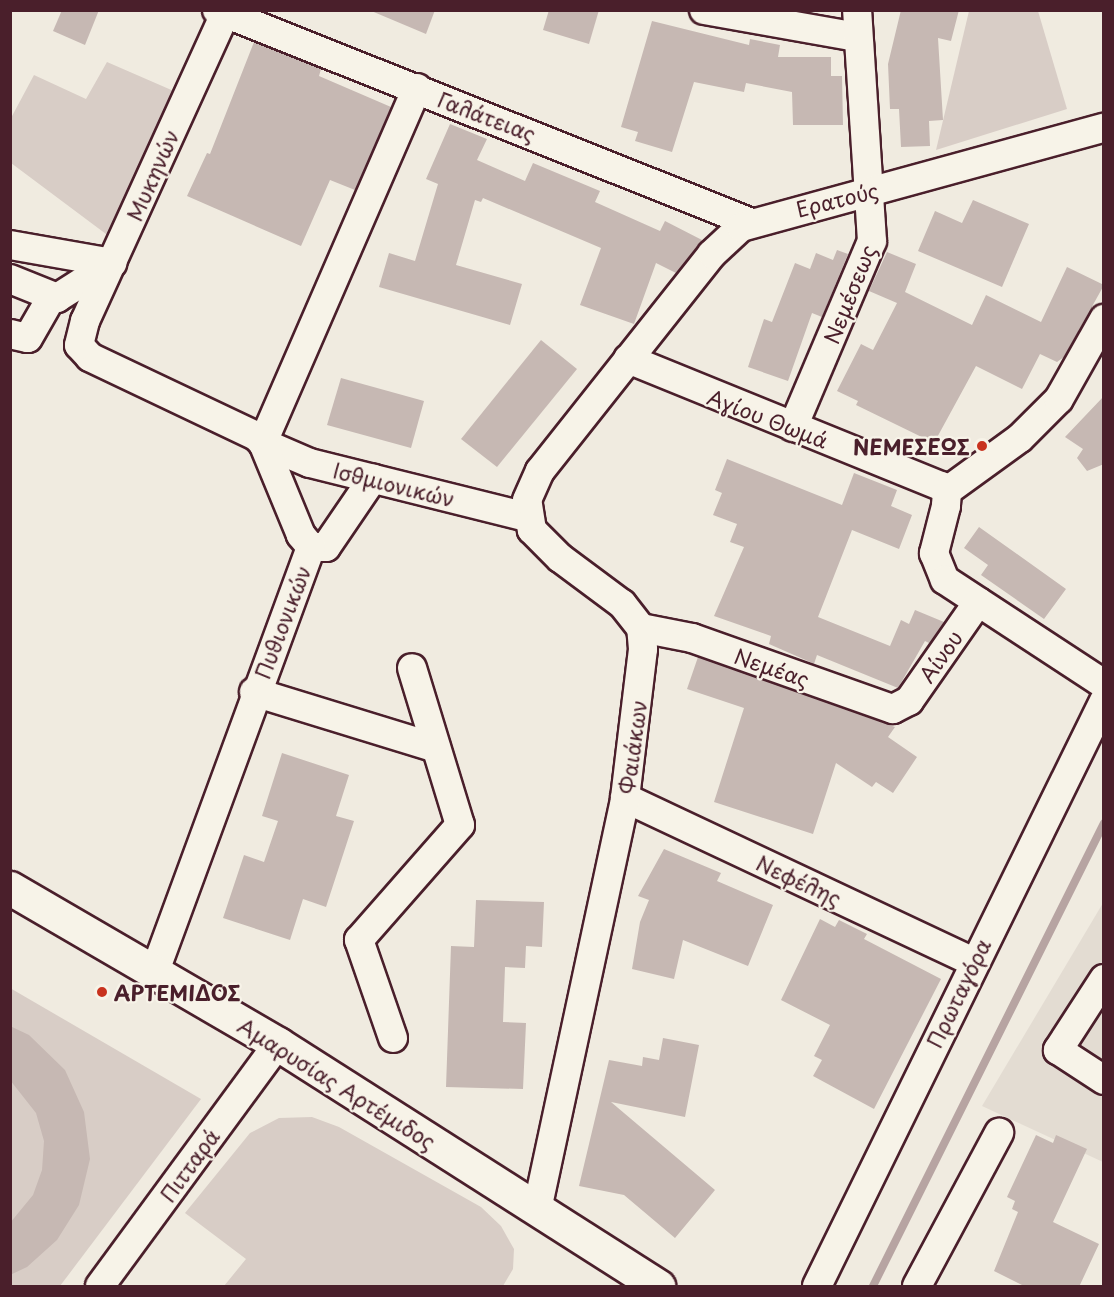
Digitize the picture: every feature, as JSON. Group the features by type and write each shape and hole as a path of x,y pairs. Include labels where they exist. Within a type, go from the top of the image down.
{"main road":[{"name":"Αμαρυσίας Αρτέμιδος","path":"10,888 278,1044 537,1210 639,1282"}],"street":[{"path":"704,10 857,24"},
{"name":"Γαλάτειας","path":"221,12 417,88 749,222"},
{"name":"Μυκηνών","path":"79,345 112,263 221,12"},
{"name":"Νεμέσεως","path":"793,427 870,252 871,191 857,24"},
{"path":"263,443 417,88"},
{"name":"Ερατούς","path":"628,359 712,254 749,222 1104,128"},
{"path":"10,245 112,263"},
{"path":"10,279 51,298 68,293 112,263"},
{"path":"10,334 28,338 51,298"},
{"path":"1104,319 1059,399 1020,438 947,491 936,564 945,580 1104,684"},
{"name":"Πυθιονικών","path":"79,345 90,357 248,430 263,443 311,547 254,692 155,971"},
{"path":"628,359 540,471 527,500 527,517 539,539 613,595 641,628"},
{"name":"Αγίου Θωμά","path":"628,359 947,491"},
{"name":"Ισθμιονικών","path":"263,443 295,458 527,517"},
{"path":"311,547 326,547 373,478"},
{"name":"Αίνου","path":"902,708 978,602"},
{"name":"Νεμέας","path":"641,628 692,638 893,709 902,708"},
{"name":"Φαιάκων","path":"537,1210 626,798 643,671 641,628"},
{"path":"393,1038 358,940 460,825 412,668"},
{"path":"254,692 436,748"},
{"name":"Πρωταγόρα","path":"817,1287 973,962 1104,701"},
{"name":"Νεφέλης","path":"626,798 973,962"},
{"path":"1104,979 1058,1050 1104,1080"},
{"name":"Πιτταρά","path":"100,1287 278,1044"},
{"path":"917,1287 999,1133"}],"shaded area":[{"path":"969,11 1038,11 1067,109 936,150"},
{"path":"107,62 176,92 110,237 11,163 11,118 34,75 86,99"},
{"path":"1103,903 1103,1162 982,1106"},
{"path":"10,988 201,1099 60,1286 11,1286"},
{"path":"312,1117 339,1127 481,1207 501,1226 514,1249 513,1269 503,1286 224,1286 246,1259 185,1213 250,1133 279,1118"}],"building":[{"path":"62,10 99,10 85,45 53,31"},
{"path":"369,10 435,10 426,34"},
{"path":"549,10 599,10 589,44 543,30"},
{"path":"901,10 959,10 951,41 938,38 943,120 929,121 930,146 901,147 899,109 890,109 888,64"},
{"path":"652,21 749,45 750,39 780,45 778,57 831,57 831,76 842,76 843,125 793,125 792,92 746,83 744,92 694,82 672,152 635,141 638,132 621,127"},
{"path":"254,42 321,69 319,76 391,107 355,190 330,180 301,246 187,196 207,153 210,154"},
{"path":"450,124 487,139 477,160 525,181 533,163 600,191 595,202 660,231 665,221 702,240 676,273 656,263 634,324 580,305 601,248 483,198 481,202 475,200 456,265 522,284 510,325 379,287 389,253 415,261 438,184 426,179"},
{"path":"973,200 1029,224 1002,287 918,251 935,211 962,223"},
{"path":"837,250 848,254 822,317 812,313 788,381 748,367 764,319 772,322 795,263 810,269 816,253 833,260"},
{"path":"887,252 916,264 905,292 972,325 986,295 1041,322 1067,267 1104,285 1064,357 1057,362 1040,354 1022,389 976,366 934,443 856,405 858,401 837,391 861,344 873,350 897,303 869,291"},
{"path":"541,340 577,369 497,467 461,439"},
{"path":"341,378 424,401 411,448 327,425"},
{"path":"1104,396 1104,464 1087,471 1077,458 1083,449 1065,437"},
{"path":"727,459 842,505 854,473 897,490 891,506 912,515 899,549 852,530 818,617 890,646 901,620 909,624 915,610 944,622 929,643 925,641 898,688 817,655 814,664 769,644 771,636 714,616 744,547 730,542 737,524 713,515 722,493 715,490"},
{"path":"979,527 1066,589 1044,619 981,575 988,565 964,548"},
{"path":"698,657 895,727 888,737 917,757 893,793 876,782 872,787 836,763 813,834 714,802 744,708 687,689"},
{"path":"282,753 349,775 336,816 354,821 326,907 303,899 290,940 223,918 244,855 264,862 278,821 262,816"},
{"path":"664,849 721,873 717,881 773,905 748,966 683,940 674,979 632,969 640,922 649,900 638,896"},
{"path":"476,900 544,902 542,947 526,946 525,968 505,967 503,1022 526,1023 523,1089 446,1087 451,946 474,947"},
{"path":"820,919 835,927 839,920 867,934 864,939 941,979 874,1109 813,1076 822,1060 814,1056 830,1025 781,1000"},
{"path":"10,1026 29,1035 65,1070 84,1112 90,1159 79,1205 57,1240 27,1267 10,1275 10,1223 33,1195 42,1170 44,1141 36,1113 10,1080"},
{"path":"663,1038 699,1045 685,1117 611,1102 715,1190 675,1238 624,1195 579,1186 609,1060 642,1066 643,1057 659,1060"},
{"path":"1036,1135 1053,1143 1056,1135 1087,1149 1053,1222 1099,1244 1079,1287 1026,1287 994,1271 1018,1212 1012,1209 1015,1201 1007,1197"}],"waterway":[{"path":"873,1286 1104,823"}],"place":[{"name":"ΝΕΜΕΣΕΩΣ","path":"982,446"},
{"name":"ΑΡΤΕΜΙΔΟΣ","path":"102,992"}]}
